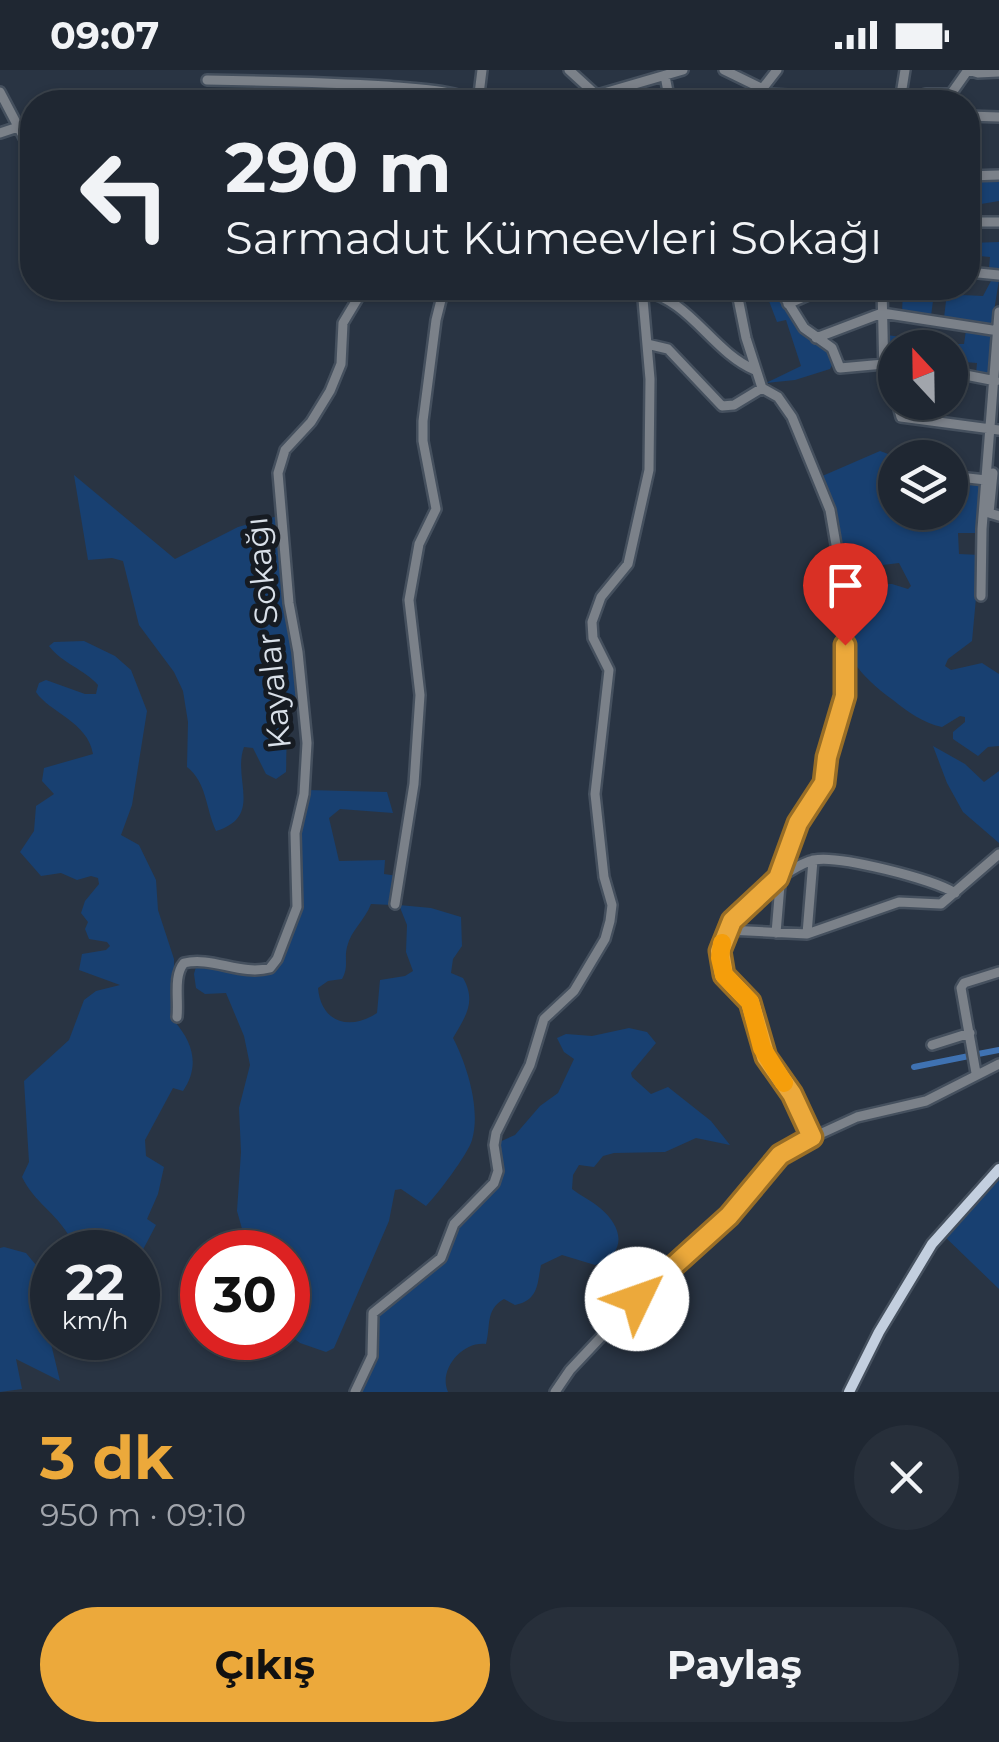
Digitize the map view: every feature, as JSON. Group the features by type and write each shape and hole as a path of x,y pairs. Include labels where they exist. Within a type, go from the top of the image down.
{"main road":[{"path":"849,1392 888,1316 932,1244 999,1169"}],"street":[{"path":"317,70 319,82"},
{"path":"569,70 590,90"},
{"path":"625,90 682,70"},
{"path":"724,70 760,90"},
{"path":"968,70 978,74 999,72"},
{"path":"665,76 668,90"},
{"path":"207,80 319,82 416,90"},
{"path":"0,92 20,124"},
{"name":"Kayalar Sokağı","path":"176,1017 180,998 178,975 184,963 195,960 258,971 270,968 297,907 295,834 304,794 307,743 298,652 288,603 278,474 285,450 318,413 336,380 342,358 343,323 357,300"},
{"path":"395,904 414,784 419,712 420,685 409,600 416,552 436,509 422,421 441,300"},
{"path":"355,1392 372,1356 373,1313 441,1258 454,1224 494,1183 498,1171 494,1141 530,1065 544,1019 574,991 608,932 612,911 597,833 594,787 609,670 593,638 592,622 601,597 628,564 646,487 652,436 644,300"},
{"path":"669,300 726,354 755,370"},
{"path":"739,300 762,388 778,397 792,417 828,504 842,578 839,614 847,674 843,706 827,757 824,783 798,823 778,878 776,934"},
{"path":"786,300 804,328 832,348 840,368 878,363"},
{"path":"788,304 797,300"},
{"path":"882,300 882,330"},
{"path":"982,596 999,312"},
{"path":"816,338 882,314 998,331"},
{"path":"647,344 668,349 722,406 734,405 762,388"},
{"path":"968,376 996,381"},
{"path":"929,420 995,429"},
{"path":"968,476 989,476"},
{"path":"989,476 989,512 999,516"},
{"path":"726,930 807,934 899,902 941,904 999,854"},
{"path":"807,934 813,860"},
{"path":"812,1137 792,1094 766,1057 750,1002 724,975 720,951 726,930 778,878 813,860 844,860 933,883 955,893"},
{"path":"976,1073 962,985 999,972"},
{"path":"932,1045 970,1033"},
{"path":"555,1392 570,1370 648,1287 729,1216 786,1150 858,1117 926,1102 999,1064"}],"shaded area":[{"path":"980,178 999,178 999,201 980,204"},
{"path":"999,242 999,269 989,269 990,257 980,256 980,243"},
{"path":"992,279 999,280 992,323 944,318 946,301 933,301 931,316 902,313 903,300 980,300"},
{"path":"769,300 782,300 789,312 828,350 833,363 830,369 795,380 766,383 801,366 786,320 777,322"},
{"path":"968,330 993,335 989,376 976,375 977,363 968,362"},
{"path":"878,452 878,530 968,530 968,483 981,484 976,533 958,533 959,554 980,555 972,641 948,659 945,666 951,670 982,663 999,674 999,746 988,747 978,756 953,739 953,732 965,722 965,717 942,727 928,723 877,688 855,664 844,638 846,584 892,584 908,589 911,586 899,563 875,566 837,549 820,477"},
{"path":"74,475 175,559 238,527 278,516 300,697 289,723 286,772 276,779 266,774 253,748 244,747 243,806 239,816 216,831 202,788 187,767 188,722 183,691 174,672 139,625 123,561 88,560"},
{"path":"84,641 115,656 131,670 147,711 132,805 121,835 139,845 156,880 158,910 174,959 175,1022 186,1038 193,1064 183,1091 173,1088 145,1140 146,1156 164,1167 147,1219 156,1225 153,1230 65,1230 22,1177 29,1162 24,1081 69,1040 84,1000 96,991 120,985 79,970 82,954 110,946 89,939 85,929 88,922 81,913 99,884 98,878 77,880 61,873 41,876 20,852 34,831 36,806 54,794 42,781 44,768 93,754 84,734 36,692 39,683 46,680 96,694 98,685 49,646 54,642"},
{"path":"933,746 965,764 984,782 999,771 999,843 963,812"},
{"path":"307,790 387,792 393,813 340,809 329,818 339,861 385,860 384,874 398,876 392,905 371,904 352,935 342,979 328,981 318,988 320,1000 331,1016 347,1022 367,1019 377,1013 380,980 413,971 406,952 407,925 399,905 431,908 461,917 462,946 453,959 451,973 463,978 469,995 465,1016 453,1038 474,1101 472,1140 452,1174 426,1206 401,1189 395,1190 389,1221 334,1348 326,1352 310,1346 310,1230 242,1230 237,1211 239,1108 250,1065 244,1036 226,993 205,994 196,988 194,974 197,963 266,972 301,901 297,871 299,824"},
{"path":"629,1028 647,1032 656,1043 631,1073 632,1077 651,1094 668,1087 711,1121 730,1145 696,1138 665,1152 614,1153 603,1156 594,1167 579,1165 572,1189 600,1208 614,1224 618,1240 613,1254 595,1265 562,1255 541,1265 533,1295 515,1305 504,1299 498,1303 491,1313 486,1344 469,1347 454,1359 446,1375 448,1392 359,1392 375,1355 376,1316 446,1258 454,1229 497,1185 497,1143 515,1135 540,1106 558,1093 574,1059 564,1052 557,1038"},
{"path":"999,1175 999,1289 942,1234"},
{"path":"0,1248 26,1253 30,1258 30,1360 55,1360 60,1381 16,1359 22,1389 0,1392"}],"waterway":[{"path":"978,1054 999,1050"},
{"path":"914,1067 969,1056"}],"slow traffic":[{"path":"722,943 724,975 750,1002 762,1048 784,1083"}],"route":[{"path":"637,1299 716,1230 780,1155 812,1137 792,1094 766,1057 750,1002 724,975 720,951 732,921 778,878 798,823 824,783 827,757 845,696 845,645"}]}
